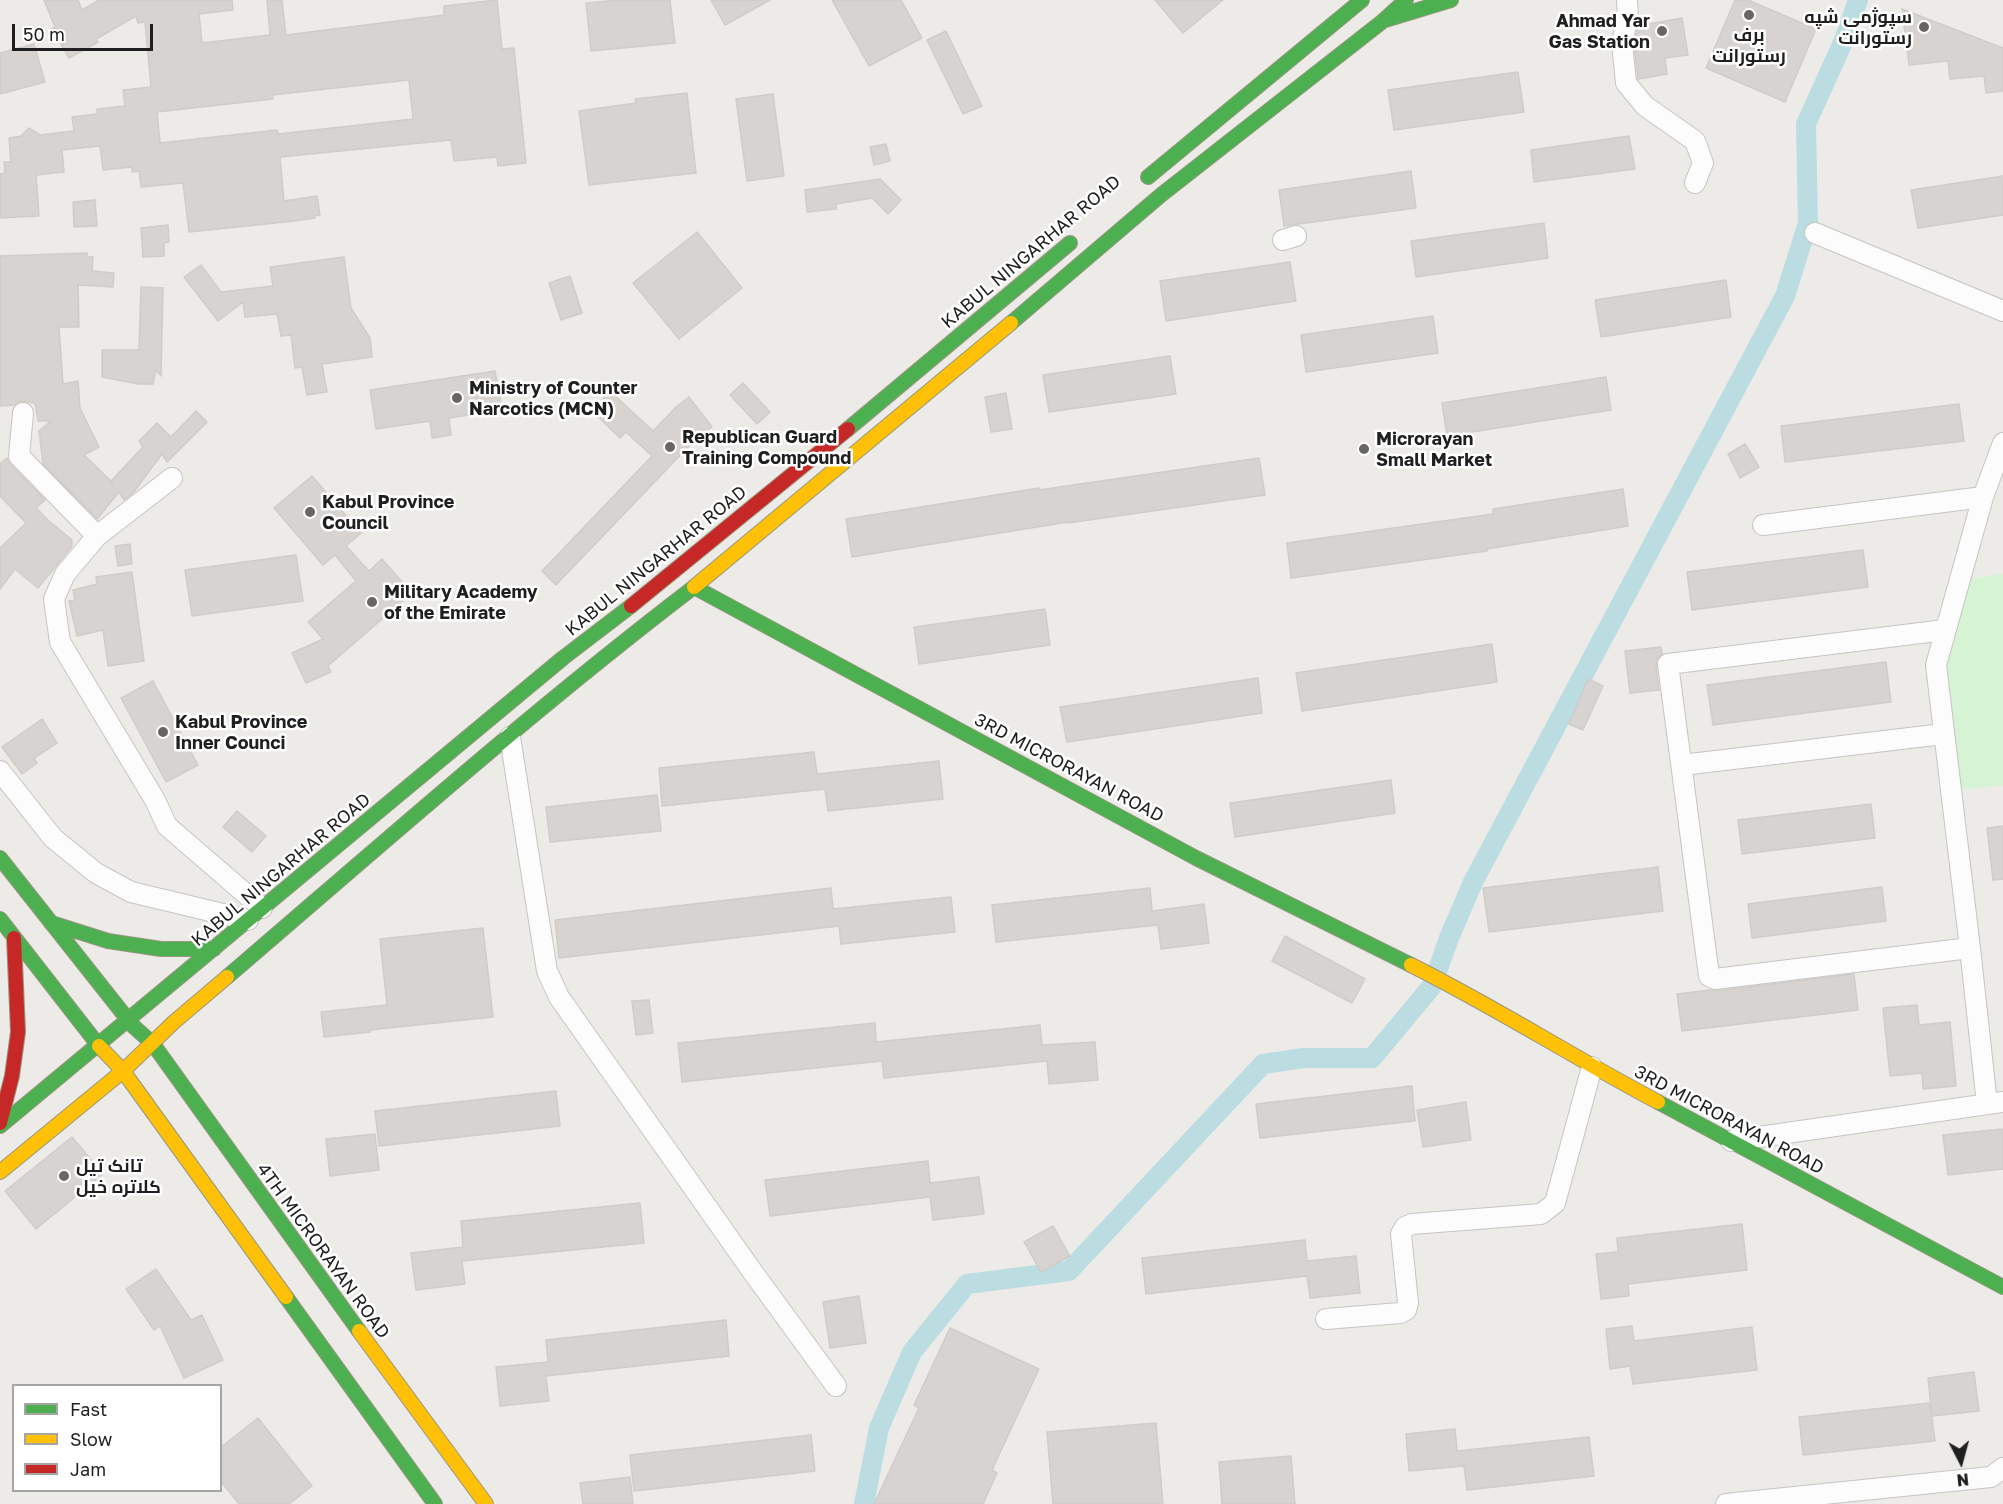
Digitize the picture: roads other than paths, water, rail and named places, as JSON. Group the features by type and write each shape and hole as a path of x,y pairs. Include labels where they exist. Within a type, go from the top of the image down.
{"main road":[{"path":"0,1172 123,1071 174,1022 454,782 938,385 1161,195 1383,21 1406,0"},
{"path":"1383,21 1451,0"},
{"name":"KABUL NINGARHAR ROAD","path":"1137,186 1360,1"},
{"name":"KABUL NINGARHAR ROAD","path":"0,1125 129,1022 255,914 567,656 681,566 1082,232"},
{"name":"3RD MICRORAYAN ROAD","path":"694,587 1196,858 1436,977 1592,1067 2003,1287"},
{"name":"4TH MICRORAYAN ROAD","path":"0,858 129,1022 153,1044 486,1504"},
{"path":"0,919 99,1046 123,1071 435,1504"},
{"path":"51,923 108,940 162,949 214,949"},
{"path":"0,1125 12,1076 18,1032 14,938"}],"street":[{"path":"1627,0 1628,16 1622,43 1626,83 1646,106 1695,141 1703,163 1695,183"},
{"path":"1815,233 2003,311"},
{"path":"23,413 19,456 97,536"},
{"path":"1731,1142 1995,1103 1970,948 1936,665 1983,497 2003,443"},
{"path":"172,478 97,536 65,574 54,599 60,642 155,800 167,826 255,914"},
{"path":"1763,525 1983,497"},
{"path":"1946,630 1668,664 1709,976 1715,980 1970,948"},
{"path":"1682,765 1943,734"},
{"path":"510,736 547,970 559,997 836,1386"},
{"path":"0,771 53,838 96,873 132,892 255,914"},
{"path":"1326,1318 1400,1313 1406,1310 1408,1303 1401,1234 1405,1227 1412,1224 1541,1214 1550,1209 1555,1203 1592,1067"},
{"path":"1726,1504 1991,1477 2003,1468"}],"waterway":[{"path":"864,1504 879,1428 912,1352 967,1284 1069,1271 1263,1064 1304,1058 1372,1058 1432,986 1473,882 1785,296 1808,223 1806,124 1844,40 1858,0"}],"place":[{"name":"برف رستورانت","path":"1749,15"},
{"name":"سپوژمی شپه رستورانت","path":"1924,27"},
{"name":"Ahmad Yar Gas Station","path":"1662,31"},
{"name":"Ministry of Counter Narcotics (MCN)","path":"457,398"},
{"name":"Republican Guard Training Compound","path":"670,447"},
{"name":"Microrayan Small Market","path":"1364,449"},
{"name":"Kabul Province Council","path":"310,512"},
{"name":"Military Academy of the Emirate","path":"372,602"},
{"name":"Kabul Province Inner Counci","path":"163,732"},
{"name":"تانک تیل کلاتره خیل","path":"64,1176"}]}
